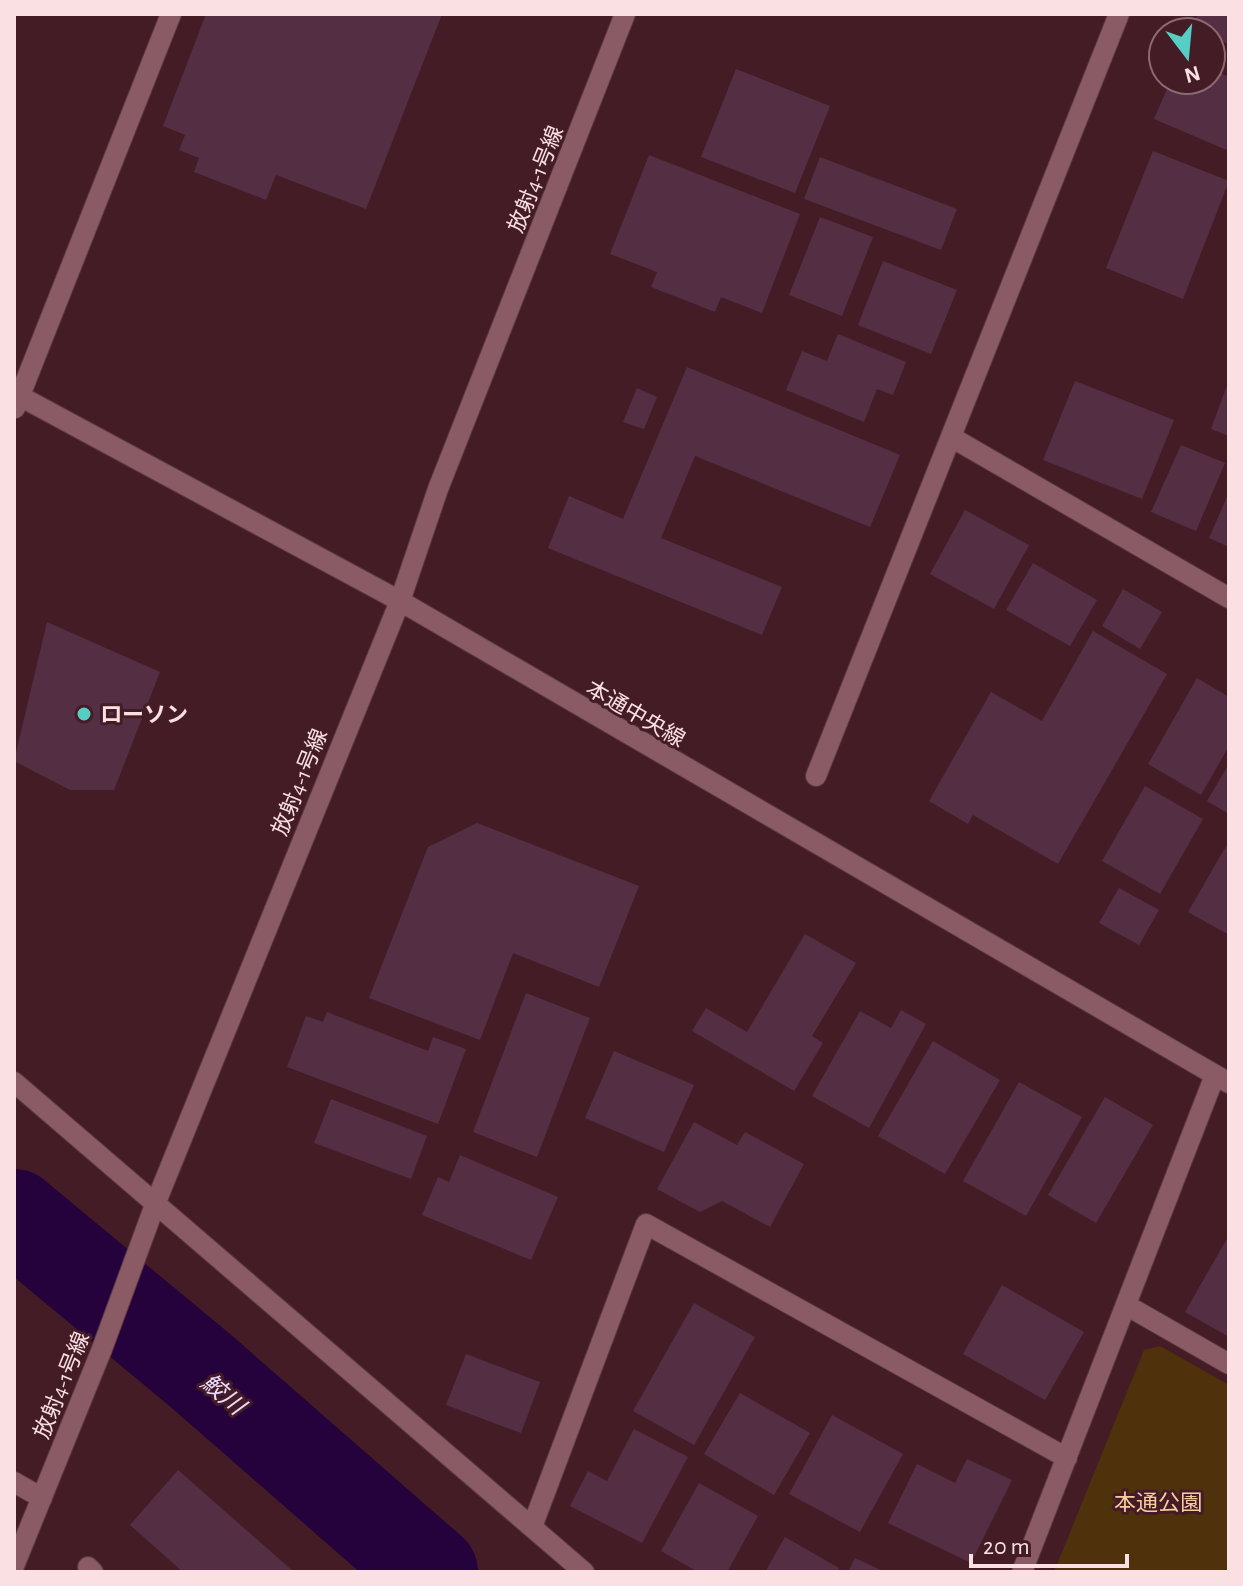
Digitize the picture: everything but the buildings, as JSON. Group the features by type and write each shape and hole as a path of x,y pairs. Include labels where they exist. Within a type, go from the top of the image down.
{"street":[{"path":"16,400 171,14"},
{"name":"放射4-1号線","path":"14,1566 102,1349 156,1202 400,601 438,489 625,14"},
{"path":"816,776 1119,14"},
{"name":"本通中央線","path":"16,400 400,601 1222,1079"},
{"path":"951,437 1229,598"},
{"path":"1022,1572 1126,1305 1222,1079"},
{"path":"14,1082 584,1572"},
{"path":"532,1527 646,1224 1067,1458"},
{"path":"1126,1305 1229,1364"},
{"path":"14,1482 42,1498"}],"green space":[{"name":"本通公園","path":"1160,1346 1229,1385 1229,1572 1054,1572 1144,1350"}],"waterway":[{"name":"鮫川","path":"14,1216 201,1371 431,1572"}],"place":[{"name":"ローソン","path":"84,714"}]}
